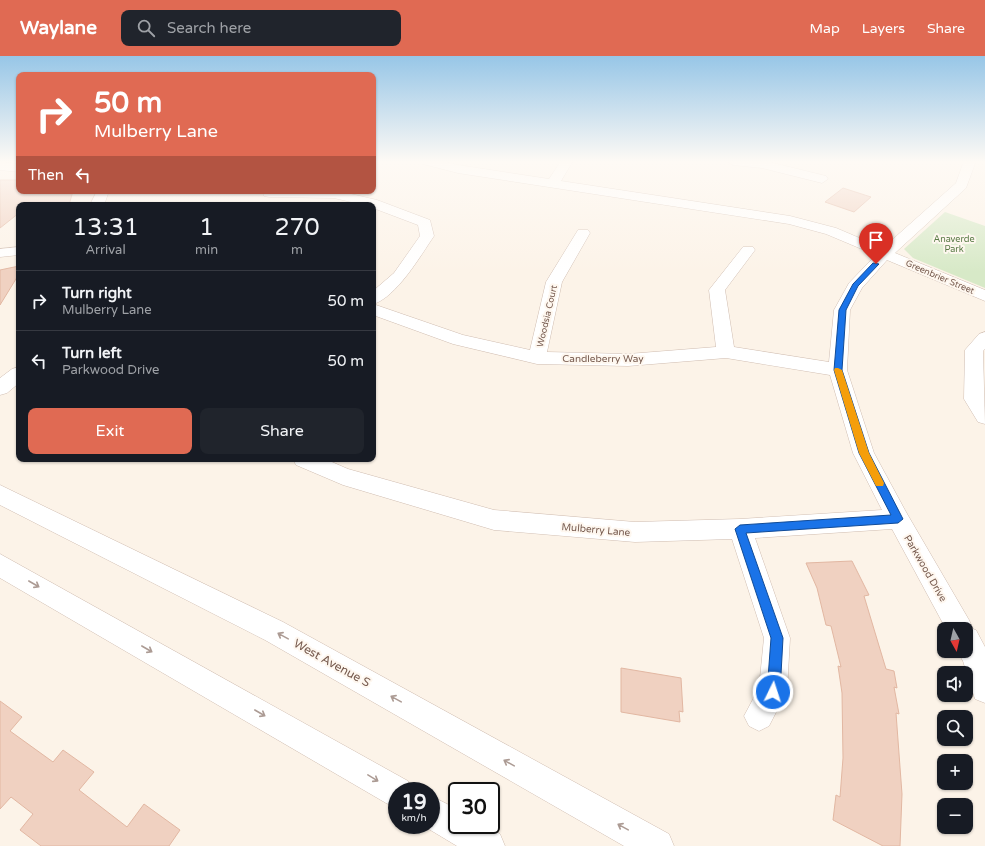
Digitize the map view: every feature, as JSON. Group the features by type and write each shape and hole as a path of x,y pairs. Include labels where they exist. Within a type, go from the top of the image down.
{"street":[{"path":"350,198 368,202"},
{"name":"Greenbrier Street","path":"648,198 790,220 831,231 985,296"},
{"name":"Parkwood Drive","path":"948,198 886,253 855,286 842,310 838,370 864,453 898,519 956,622"},
{"path":"376,205 425,223 426,236 399,276 376,296"},
{"name":"Woodsia Court","path":"537,358 554,282 583,232"},
{"path":"726,352 717,290 748,250"},
{"path":"0,253 16,251"},
{"name":"Candleberry Way","path":"376,310 459,340 537,358 628,360 726,352 838,370"},
{"path":"985,338 974,350 974,399 985,416"},
{"path":"0,388 16,375"},
{"name":"Mulberry Lane","path":"311,462 343,476 494,520 635,532 740,529 898,519"},
{"name":"West Avenue S","path":"0,494 274,631 657,846"},
{"path":"740,529 777,638 773,692 759,716"},
{"path":"0,565 388,787"},
{"path":"973,652 985,689"},
{"path":"440,817 488,846"}],"green space":[{"name":"Anaverde Park","path":"945,212 985,226 985,288 913,258 904,249"}],"building":[{"path":"0,198 71,198 70,202 16,202 16,215 0,228"},
{"path":"830,198 870,198 854,212 825,202"},
{"path":"16,267 16,279 0,305 0,270"},
{"path":"852,561 869,595 864,596 886,669 894,671 897,688 894,687 899,714 896,713 902,794 900,846 883,846 833,820 836,795 840,797 843,758 842,693 838,666 841,667 831,626 826,625 817,588 806,563"},
{"path":"621,668 681,678 683,712 679,711 680,722 621,712"},
{"path":"0,701 22,717 10,731 53,762 63,750 94,772 79,790 127,827 144,804 180,830 169,846 41,846 20,830 33,814 11,797 0,809"}],"slow traffic":[{"path":"838,370 864,453 880,483"}],"route":[{"path":"773,692 777,638 740,529 898,519 864,453 838,370 842,310 855,286 876,264"}]}
